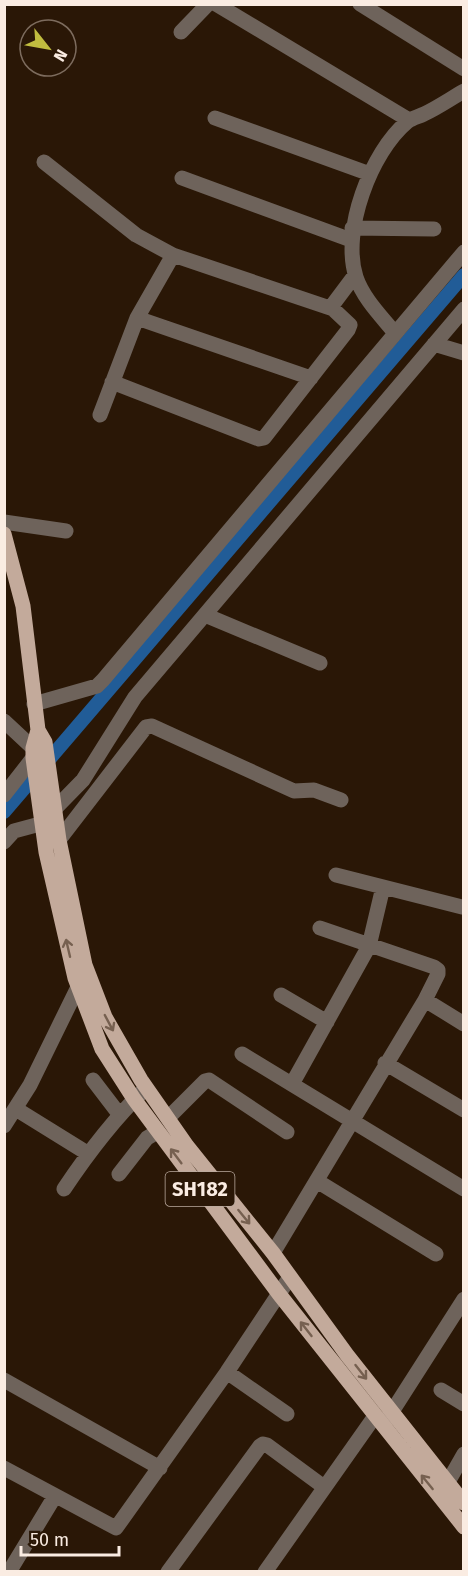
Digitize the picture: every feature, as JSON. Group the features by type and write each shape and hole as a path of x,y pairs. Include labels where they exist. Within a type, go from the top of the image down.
{"main road":[{"name":"SH182","path":"4,534 23,606 38,730 36,757 40,824 78,987 105,1017 146,1088 187,1146 273,1253 392,1412 464,1503"},
{"name":"SH182","path":"36,757 52,783 59,840 102,1049 157,1132 279,1294 464,1527"}],"street":[{"path":"180,32 208,4"},
{"path":"216,4 409,120"},
{"path":"360,4 464,69"},
{"path":"395,333 365,296 355,275 351,234 370,174 395,134 409,120 464,91"},
{"path":"215,118 370,174"},
{"path":"44,162 136,235 173,255 333,309 350,326 264,438 259,439 112,382"},
{"path":"182,178 351,234 434,229"},
{"path":"34,704 98,686 464,252"},
{"path":"100,415 137,318 173,255"},
{"path":"333,309 334,303 355,275"},
{"path":"4,842 14,831 40,824 89,771 135,697 464,309"},
{"path":"137,318 311,378"},
{"path":"434,344 464,353"},
{"path":"4,522 66,531"},
{"path":"205,615 320,663"},
{"path":"4,721 36,757 4,795"},
{"path":"59,840 146,727 152,726 294,791 314,790 341,800"},
{"path":"336,875 462,907"},
{"path":"292,1084 369,946 383,887"},
{"path":"273,1253 385,1063 425,1000 438,974 438,970 320,928"},
{"path":"4,1126 16,1109 78,987"},
{"path":"281,995 327,1022"},
{"path":"425,1000 464,1024"},
{"path":"242,1054 464,1189"},
{"path":"385,1063 464,1110"},
{"path":"93,1080 119,1114"},
{"path":"168,1118 205,1081 209,1080 287,1132"},
{"path":"64,1189 87,1153 119,1114 146,1088"},
{"path":"16,1109 87,1153"},
{"path":"119,1174 147,1138 157,1132"},
{"path":"317,1181 436,1254"},
{"path":"4,1468 116,1528 227,1372 290,1277"},
{"path":"265,1572 324,1487 379,1422 392,1412 464,1299"},
{"path":"227,1372 286,1414"},
{"path":"4,1380 160,1468"},
{"path":"441,1390 464,1404"},
{"path":"168,1572 260,1446 267,1445 324,1487"},
{"path":"448,1482 464,1454"},
{"path":"9,1572 55,1496"}],"waterway":[{"path":"4,812 464,275"}]}
